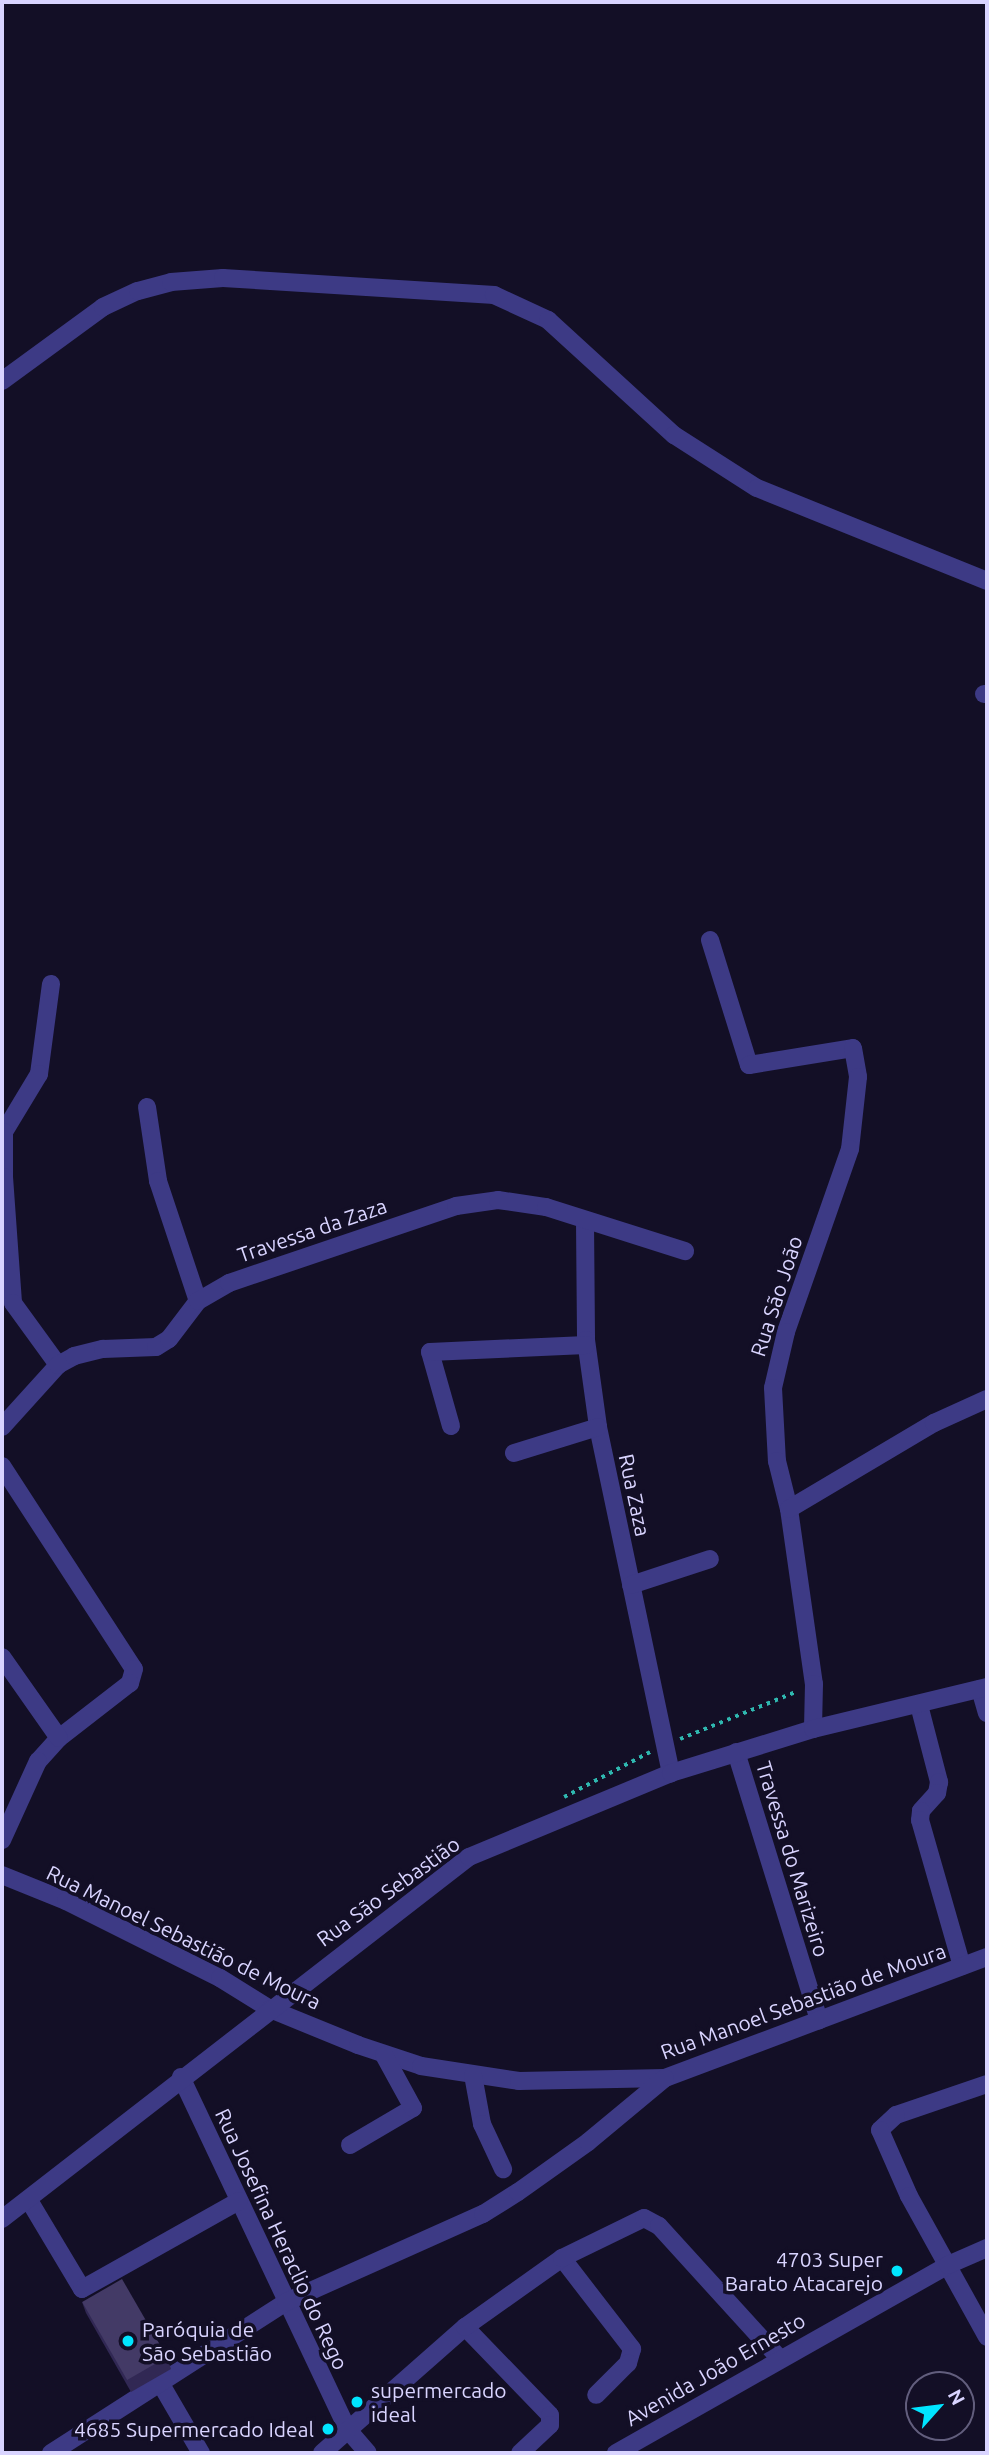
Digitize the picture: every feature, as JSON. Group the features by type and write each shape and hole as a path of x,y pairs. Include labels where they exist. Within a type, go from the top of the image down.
{"street":[{"path":"2,381 103,307 138,291 171,282 223,278 494,295 548,320 674,435 758,488 987,581"},
{"name":"Rua São João","path":"710,940 749,1065 853,1048 857,1100 850,1149 774,1377 771,1424 789,1508 814,1684 813,1729"},
{"path":"51,984 39,1074 4,1132 5,1226 7,1310 58,1365"},
{"path":"146,1107 158,1181 198,1301"},
{"name":"Travessa da Zaza","path":"2,1426 58,1365 95,1350 156,1347 169,1339 198,1301 260,1271 456,1206 490,1201 526,1203 685,1251"},
{"name":"Rua Zaza","path":"585,1222 586,1345 598,1427 671,1773"},
{"path":"451,1426 430,1352 586,1345"},
{"path":"789,1508 923,1428 987,1399"},
{"path":"514,1454 598,1427"},
{"path":"2,1466 134,1669 132,1680 59,1738 27,1778 2,1840"},
{"path":"631,1585 710,1559"},
{"path":"2,1657 59,1738"},
{"path":"984,1688 987,1713"},
{"name":"Rua São Sebastião","path":"2,2220 30,2202 181,2077 469,1857 671,1773 813,1729 984,1688"},
{"path":"919,1705 939,1783 936,1793 920,1811 922,1828 962,1966"},
{"name":"Travessa do Marizeiro","path":"736,1752 819,2020"},
{"name":"Rua Manoel Sebastião de Moura","path":"2,1875 77,1906 220,1978 270,2009 384,2054 473,2075 519,2081 665,2078 987,1957"},
{"path":"350,2145 413,2108 384,2054"},
{"path":"473,2075 482,2124 503,2169"},
{"name":"Rua Josefina Heraclio do Rego","path":"181,2077 348,2430 368,2453"},
{"path":"51,2453 162,2386 286,2302 483,2214 588,2142 665,2078"},
{"path":"987,2084 896,2115 880,2127 894,2166 987,2337"},
{"path":"30,2202 82,2289 239,2201"},
{"path":"322,2453 465,2327 562,2258 648,2218 779,2358"},
{"name":"Avenida João Ernesto","path":"616,2453 779,2358 948,2265 987,2248"},
{"path":"562,2258 632,2349 628,2363 596,2395"},
{"path":"465,2327 550,2415 550,2425 520,2453"},
{"path":"162,2386 201,2453"}],"path":[{"path":"558,1800 666,1745 814,1684"}],"building":[{"name":"Paróquia de São Sebastião","path":"122,2279 167,2357 127,2380 82,2302"}],"place":[{"name":"4703 Super Barato Atacarejo","path":"897,2271"},
{"name":"Paróquia de São Sebastião","path":"128,2341"},
{"name":"supermercado ideal","path":"357,2402"},
{"name":"4685 Supermercado Ideal","path":"328,2429"}]}
